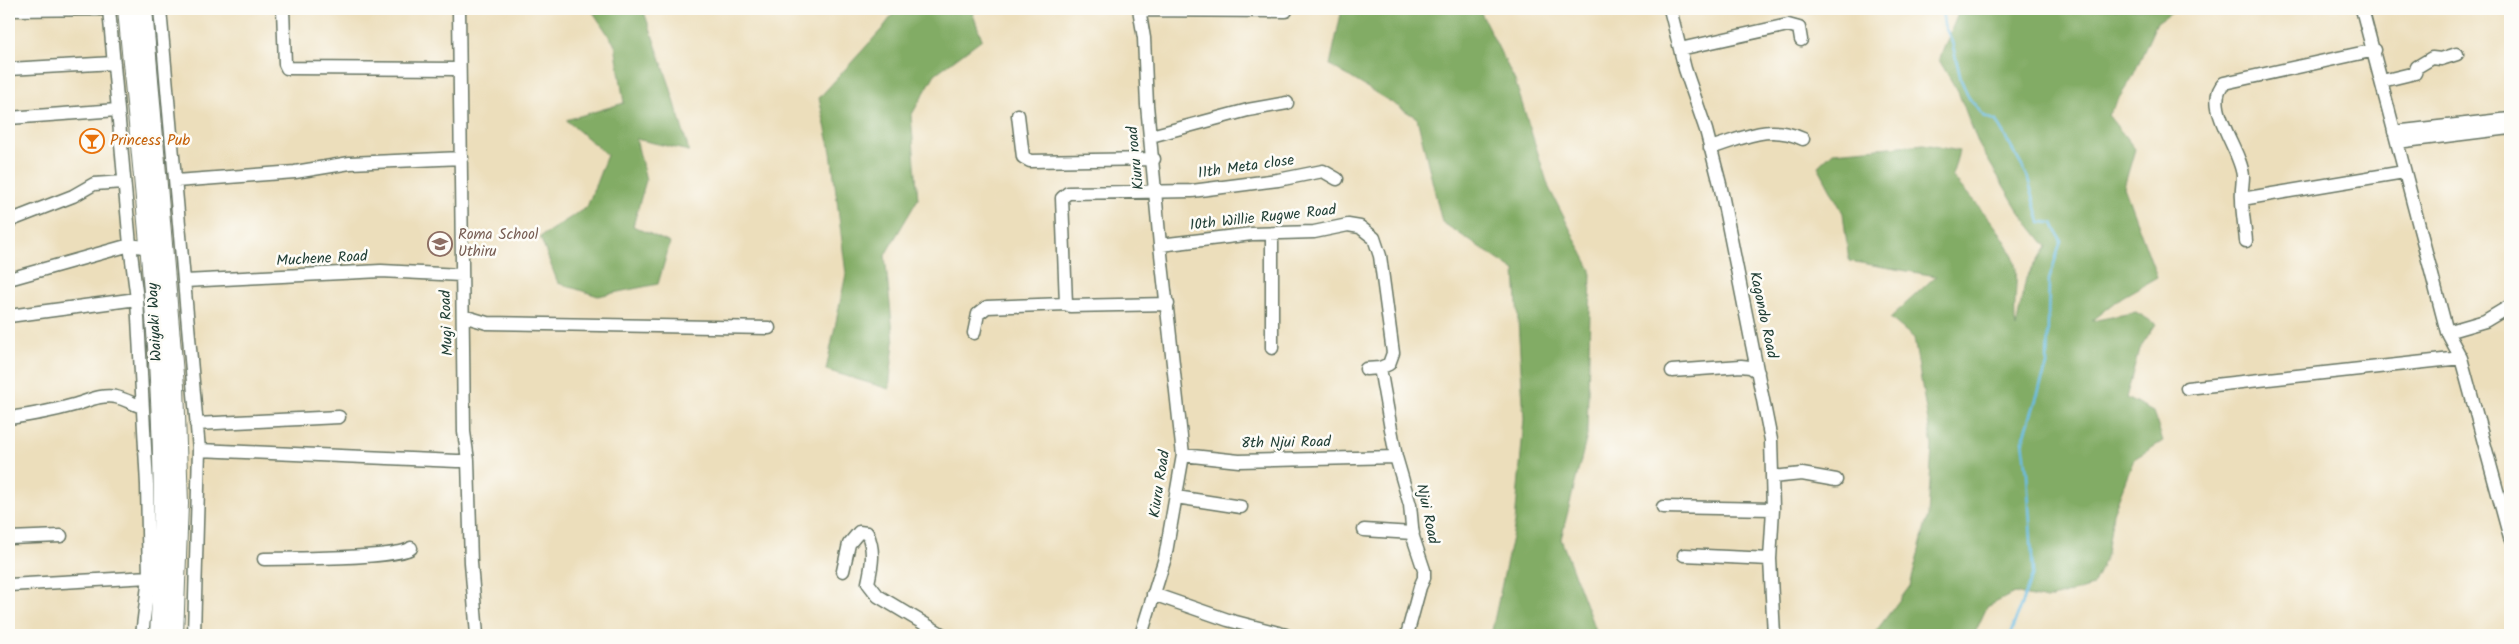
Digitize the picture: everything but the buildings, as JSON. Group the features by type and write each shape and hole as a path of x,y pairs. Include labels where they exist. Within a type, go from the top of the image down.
{"highway":[{"name":"Waiyaki Way","path":"127,9 150,248 162,442 163,583 159,635"},
{"name":"Waiyaki Way","path":"143,9 175,386 179,504 174,628"}],"street":[{"path":"9,10 109,9 117,110 137,299 149,577 142,635"},
{"path":"160,9 199,450 194,630 174,628"},
{"path":"283,9 285,64 287,68 458,69"},
{"name":"Mugi Road","path":"459,9 458,69 462,158 464,432 468,460 471,563 477,635"},
{"path":"1139,9 1286,11"},
{"name":"Kiuru road","path":"1139,9 1154,159 1160,245 1168,304"},
{"name":"Kagondo Road","path":"1670,9 1710,148 1771,440 1773,509 1770,559 1774,635"},
{"path":"2365,9 2395,137 2447,332 2461,358 2510,538"},
{"path":"1680,49 1788,25 1795,25 1799,28 1801,40"},
{"path":"2246,241 2242,199 2243,174 2235,150 2224,129 2216,97 2218,90 2224,83 2375,50"},
{"path":"2382,81 2415,73 2416,67 2432,58 2441,59 2457,54"},
{"path":"9,69 114,64"},
{"path":"1151,136 1248,110 1286,103"},
{"path":"9,118 117,110"},
{"path":"1018,115 1023,157 1030,161 1154,159"},
{"path":"2395,137 2510,119"},
{"path":"2395,137 2510,128"},
{"path":"1710,148 1772,130 1783,131 1803,138"},
{"path":"176,180 276,174 350,163 462,158"},
{"name":"11th Meta close","path":"1066,304 1062,198 1068,193 1192,191 1278,180 1323,171 1337,180"},
{"path":"2242,199 2404,172"},
{"path":"9,221 73,196 94,184 124,182"},
{"name":"10th Willie Rugwe Road","path":"1160,245 1272,234 1314,232 1348,225 1360,227 1368,231 1376,243 1380,256 1393,353 1389,364 1380,368"},
{"path":"1272,234 1272,348"},
{"path":"9,279 130,244 150,248"},
{"name":"Muchene Road","path":"185,282 381,272 462,275"},
{"path":"9,316 137,299"},
{"path":"974,333 978,314 987,307 1066,304 1070,306 1168,304"},
{"name":"Kiuru Road","path":"1140,635 1164,558 1183,455 1168,304"},
{"path":"2447,332 2485,321 2510,306"},
{"path":"464,316 487,322 768,328"},
{"path":"2186,388 2461,358"},
{"path":"1672,371 1741,366 1750,367 1758,372"},
{"path":"1366,369 1380,368"},
{"name":"Njui Road","path":"1380,368 1392,457 1410,505 1413,533 1424,570 1424,578 1407,635"},
{"path":"9,418 26,416 105,397 115,397 142,407"},
{"path":"196,424 339,417"},
{"path":"144,441 162,442"},
{"path":"199,450 468,460"},
{"name":"8th Njui Road","path":"1183,455 1239,461 1392,457"},
{"path":"1772,477 1802,474 1836,480"},
{"path":"1176,497 1241,507"},
{"path":"1662,507 1773,509"},
{"path":"1364,530 1413,533"},
{"path":"843,570 849,544 859,532 867,533 872,543 873,560 868,582 878,596 943,635"},
{"path":"9,538 61,536"},
{"path":"264,559 371,556 405,553 411,548"},
{"path":"1684,554 1770,559"},
{"path":"9,585 149,577"},
{"path":"1153,594 1228,620 1286,635"}],"green space":[{"path":"591,9 643,9 669,83 689,151 636,139 646,180 633,226 670,243 658,284 598,296 558,283 540,237 587,207 607,155 566,120 624,103 615,45"},
{"path":"897,9 971,9 982,39 935,74 911,116 918,199 885,255 894,343 889,389 826,370 846,274 831,152 819,98 882,29"},
{"path":"1342,9 1479,9 1515,81 1549,188 1591,270 1587,436 1561,539 1597,635 1491,635 1515,523 1524,419 1515,271 1442,222 1417,118 1330,65"},
{"path":"1960,9 2064,9 2066,11 2072,9 2176,9 2157,22 2132,78 2108,115 2135,149 2124,187 2157,277 2122,297 2092,321 2136,312 2156,324 2139,349 2126,398 2153,412 2163,441 2134,459 2113,513 2107,554 2093,586 2046,600 2014,593 1987,607 1974,635 1873,635 1910,586 1928,515 1932,446 1914,338 1890,318 1936,276 1849,261 1843,213 1818,166 1833,152 1924,144 1959,151 1952,176 1997,228 2011,251 2015,263 2016,328 2026,278 2047,247 2020,213 1979,145 1958,92 1939,60"}],"waterway":[{"path":"1942,9 1944,25 1952,42 1961,80 1969,98 1984,116 1996,121 2027,175 2040,222 2053,223 2061,241 2049,280 2047,365 2023,440 2027,473 2033,573 2010,635"}],"place":[{"name":"Princess Pub","path":"92,141"},
{"name":"Roma School Uthiru","path":"440,244"}]}
